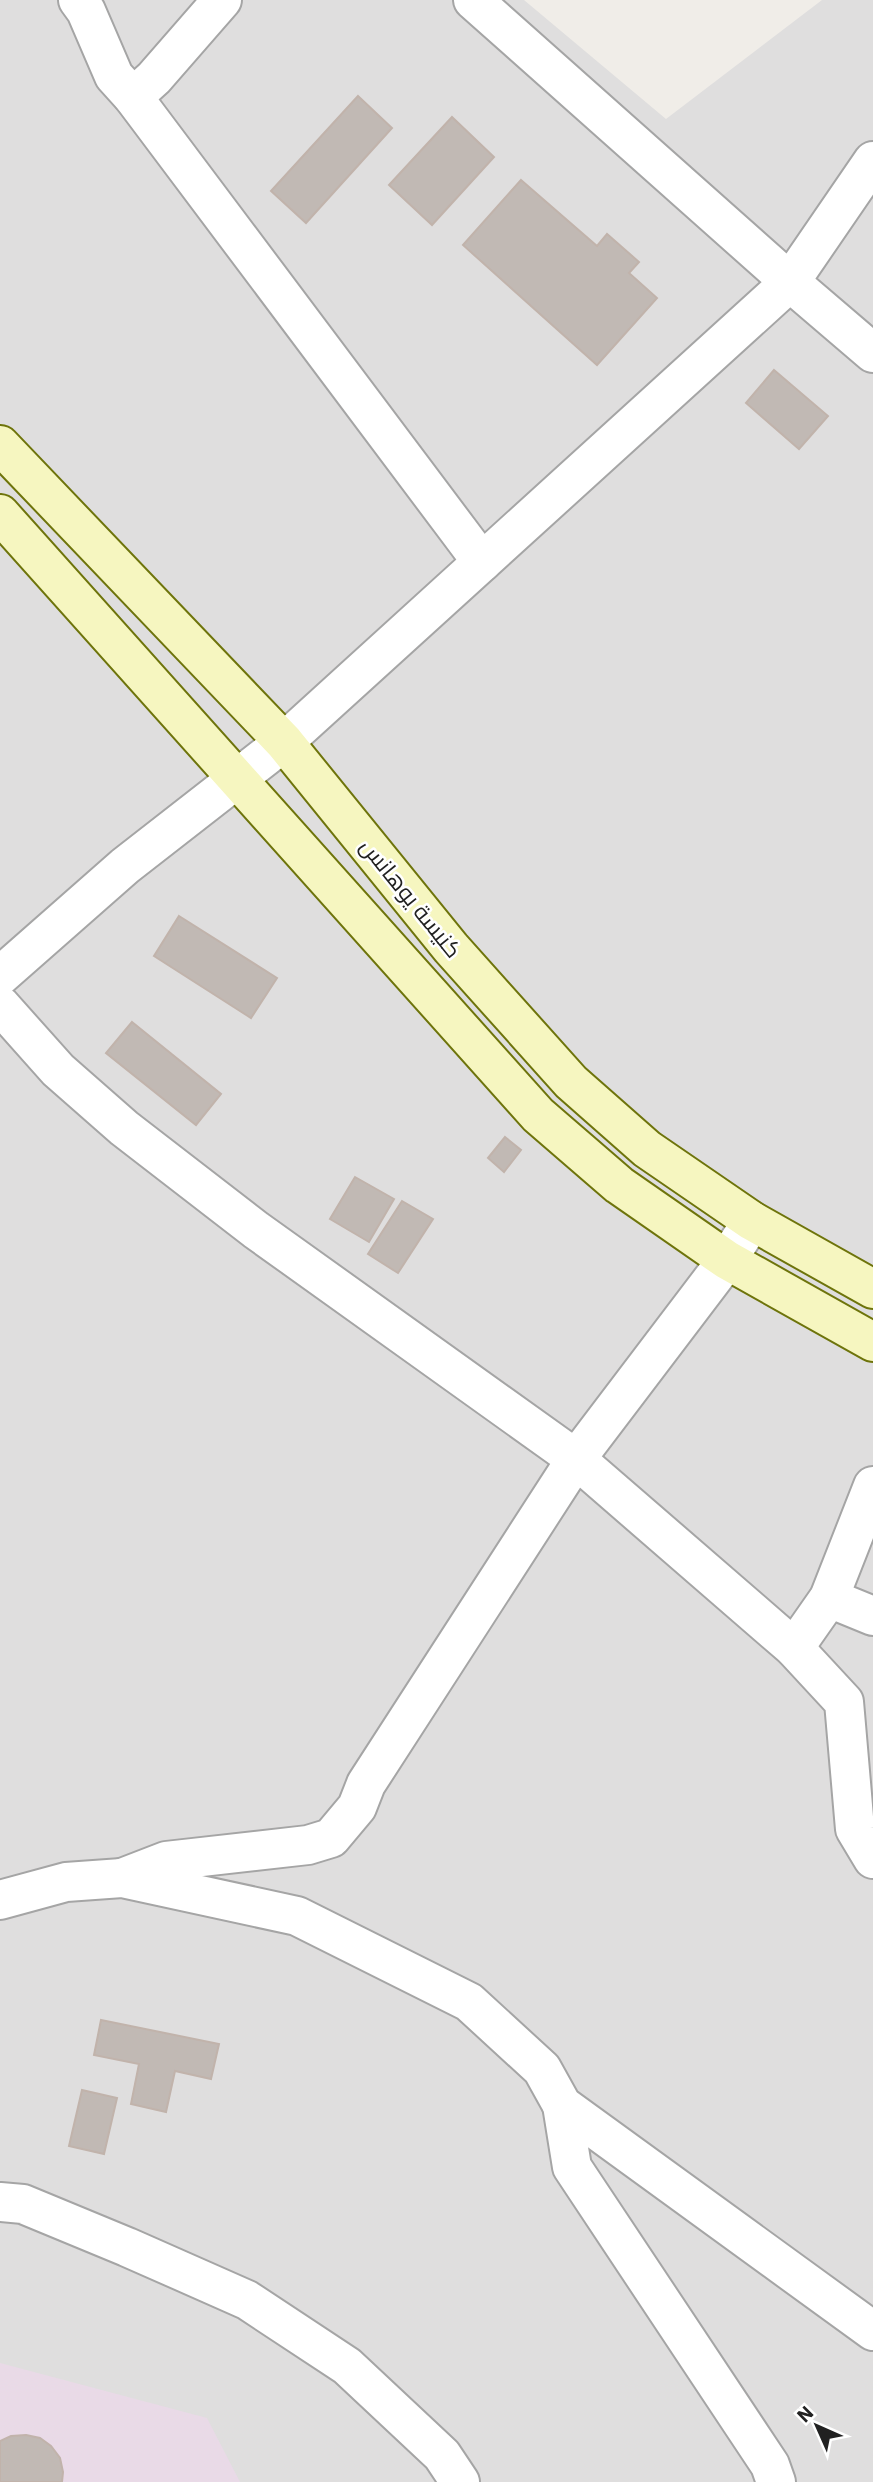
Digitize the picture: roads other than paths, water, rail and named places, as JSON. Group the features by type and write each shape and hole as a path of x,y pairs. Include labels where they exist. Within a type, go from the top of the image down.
{"street":[{"path":"78,0 86,11 114,76 133,97 482,562"},
{"path":"133,97 154,78 222,0"},
{"path":"473,0 873,353"},
{"path":"0,976 125,866 284,742 790,282 873,161"},
{"name":"كنيسة يوهانس","path":"7,463 284,742 451,948 571,1082 647,1149 752,1221 873,1289"},
{"path":"0,514 538,1115 619,1185 727,1260 873,1342"},
{"path":"416,978 451,948"},
{"path":"0,1005 58,1070 124,1128 256,1230 576,1459 794,1648 844,1702 855,1829 873,1860"},
{"path":"122,1878 166,1861 331,1839 357,1807 366,1784 576,1459 727,1260 752,1221"},
{"path":"794,1648 829,1598 873,1486"},
{"path":"829,1598 873,1616"},
{"path":"0,1900 66,1882 122,1878 297,1916 469,2002 542,2068 562,2105 572,2167 770,2465 776,2482"},
{"path":"562,2105 873,2331"},
{"path":"0,2202 23,2204 247,2300 347,2367 442,2455 460,2482"}]}
